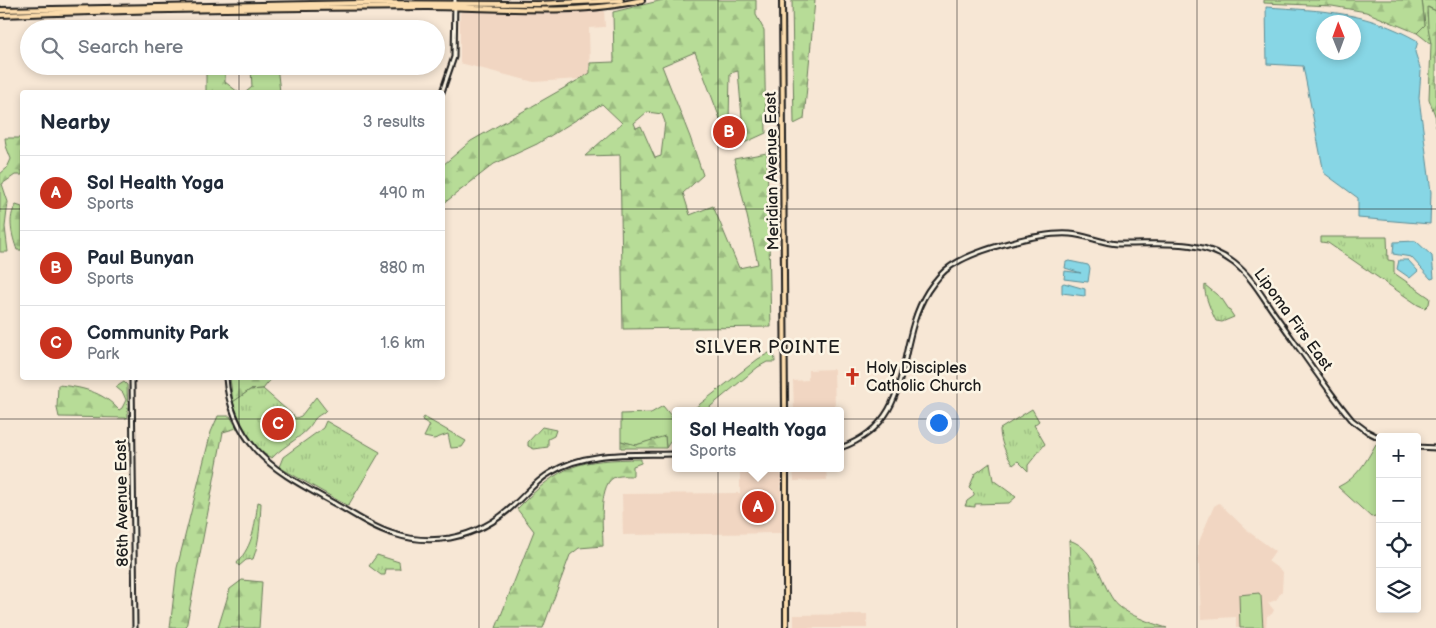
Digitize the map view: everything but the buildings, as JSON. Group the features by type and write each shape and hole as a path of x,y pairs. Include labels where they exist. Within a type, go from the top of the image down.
{"main road":[{"path":"0,13 25,10 128,6 349,3 540,4 621,0"},
{"path":"0,13 321,8 455,3 586,7 642,0"},
{"name":"Meridian Avenue East","path":"782,0 785,407"},
{"path":"321,8 322,6 349,3"},
{"path":"262,9 303,6 305,4"},
{"path":"204,10 206,7 239,5"},
{"path":"87,12 122,9 128,6"},
{"path":"786,472 786,628"}],"street":[{"path":"443,90 454,57 455,3"},
{"name":"Lipoma Firs East","path":"844,446 871,431 892,406 900,384 914,327 923,300 935,281 949,267 965,258 1028,239 1059,233 1073,234 1107,243 1184,244 1212,250 1241,268 1344,410 1358,425 1376,436"},
{"name":"86th Avenue East","path":"132,380 135,628"},
{"path":"226,380 229,399 236,420 247,438 267,462 284,474 378,528 403,536 426,539 449,538 480,528 505,513 534,484 550,473 576,461 601,456 672,454"},
{"path":"1421,447 1436,448"}],"shaded area":[{"path":"604,9 605,27 589,28 590,74 579,79 534,82 460,63 460,13 463,10 526,12"},
{"path":"834,369 835,407 794,407 793,381 808,380 808,370"},
{"path":"740,472 781,472 781,533 623,535 622,494 740,493"},
{"path":"793,472 826,472 827,480 794,481"},
{"path":"1219,503 1249,532 1275,551 1268,561 1283,572 1282,591 1276,600 1268,603 1274,610 1272,614 1267,616 1266,628 1236,628 1236,617 1201,619 1198,544 1214,506"},
{"path":"867,614 867,628 794,628 794,615"}],"green space":[{"path":"663,0 756,0 756,15 764,30 766,133 733,148 733,139 743,129 738,71 730,73 729,122 722,124 695,52 662,66 703,175 683,193 690,215 713,206 739,268 758,264 734,159 767,153 771,327 623,329 620,155 585,156 622,123 602,104 537,144 494,164 445,202 445,163 471,141 587,75 590,73 590,63 614,62 613,12","holes":["647,112 662,114 665,122 661,156 655,158 641,126 636,128 634,123"]},
{"path":"792,0 815,0 804,119 794,124"},
{"path":"1264,0 1422,0 1425,25 1417,33 1366,12 1332,6 1264,3"},
{"path":"1422,0 1436,0 1436,11 1428,7 1427,14 1431,44 1417,33 1425,25"},
{"path":"1427,7 1436,11 1436,118 1429,99 1431,44"},
{"path":"206,75 225,75 225,82 235,90 206,90"},
{"path":"251,75 278,75 280,90 248,90 252,87"},
{"path":"5,138 20,138 20,175 15,175 2,184 8,202 5,227 8,252 0,252 0,174 7,168 11,159"},
{"path":"16,205 20,206 20,250 17,250 13,239 11,221"},
{"path":"1321,237 1387,237 1388,260 1394,261 1394,273 1430,298 1429,304 1425,308 1418,305 1328,243 1321,242"},
{"path":"1205,285 1222,299 1234,317 1222,322 1216,321 1210,308"},
{"path":"774,349 775,362 767,362 758,367 710,407 696,407 758,359"},
{"path":"230,380 270,380 263,389 250,390 233,402"},
{"path":"124,382 127,385 128,417 59,417 57,408 58,385 91,391 106,398 119,410 126,400 123,393 116,387"},
{"path":"263,389 296,418 301,416 316,397 326,410 315,418 306,431 272,458 258,449 252,442 233,402 250,390"},
{"path":"663,406 672,417 672,439 666,448 665,437 636,445 621,441 621,414 651,413"},
{"path":"1032,409 1039,421 1034,425 1045,444 1028,465 1028,471 1018,461 1013,465 1004,447 1000,429"},
{"path":"218,416 230,416 237,428 223,432 186,628 170,628 177,568 211,432"},
{"path":"424,417 466,441 462,447 451,448 448,434 434,439 424,437 430,425 422,420"},
{"path":"326,421 380,452 348,506 279,467 283,457 323,428"},
{"path":"542,427 556,430 554,436 548,439 548,447 534,449 528,446 528,442"},
{"path":"665,436 666,448 621,448 621,441 636,445"},
{"path":"1376,444 1376,516 1371,517 1338,487 1351,479"},
{"path":"641,459 641,463 633,466 633,476 615,477 608,483 602,509 603,546 579,548 570,555 543,628 496,628 534,531 517,509 546,482 572,467 601,461"},
{"path":"990,463 993,480 1016,497 1009,503 975,504 975,507 965,506 967,501 974,496 974,493 969,488 975,474"},
{"path":"258,502 261,503 260,517 253,559 246,560 239,566 237,563 250,542"},
{"path":"1069,540 1086,550 1092,558 1109,593 1118,605 1138,617 1167,628 1073,628"},
{"path":"377,555 399,562 400,569 386,569 385,575 381,575 369,566"},
{"path":"242,580 262,582 259,628 218,628 230,589"},
{"path":"1259,593 1261,596 1263,628 1240,628 1239,595"}],"water":[{"path":"1266,7 1348,15 1316,15 1316,60 1361,60 1361,18 1399,31 1418,41 1415,52 1421,71 1419,98 1431,192 1430,224 1358,218 1358,198 1324,173 1303,66 1267,64"},
{"path":"1416,241 1432,256 1434,278 1431,279 1411,257 1393,254 1394,242"},
{"path":"1399,260 1408,260 1418,271 1410,278 1397,269"},
{"path":"1066,262 1088,265 1090,268 1088,282 1064,279 1065,271 1081,273 1065,268"},
{"path":"1062,284 1085,289 1085,296 1062,293"}],"place":[{"name":"Paul Bunyan","path":"729,132"},
{"name":"Holy Disciples Catholic Church","path":"852,376"},
{"name":"Community Park","path":"278,424"},
{"name":"Sol Health Yoga","path":"758,507"}],"district":[{"name":"SILVER POINTE","path":"768,347"}]}
